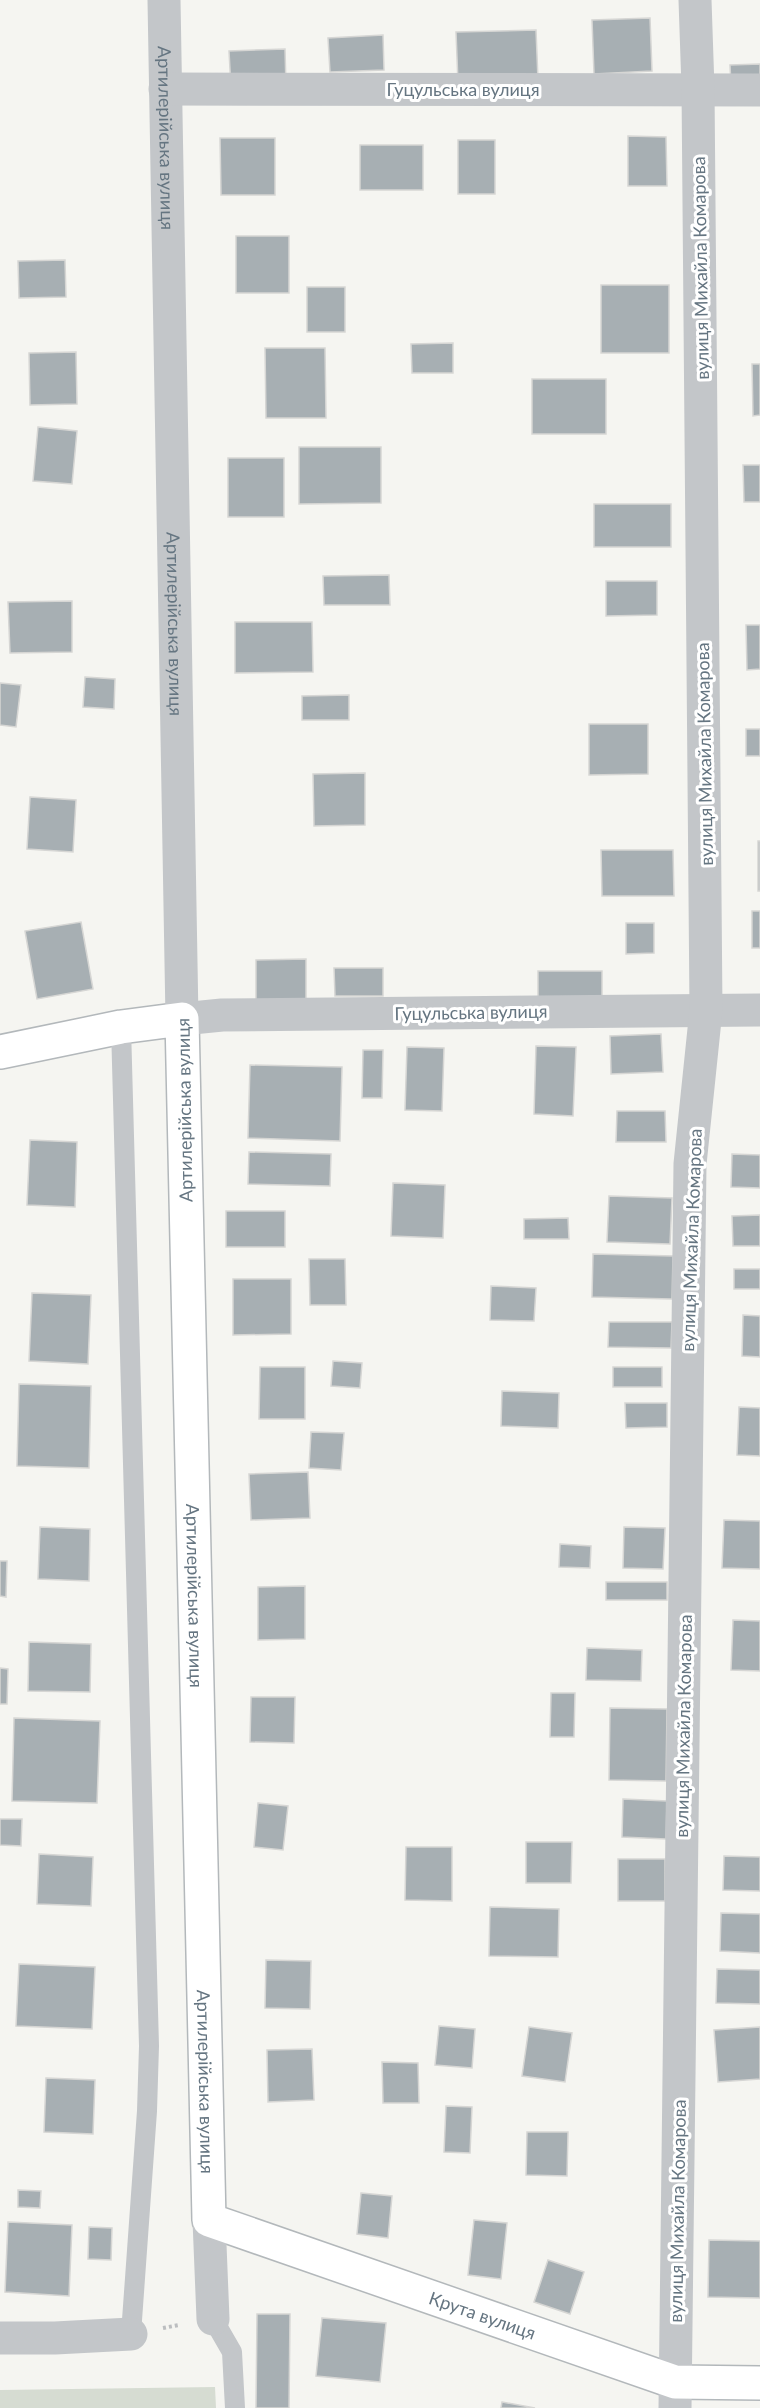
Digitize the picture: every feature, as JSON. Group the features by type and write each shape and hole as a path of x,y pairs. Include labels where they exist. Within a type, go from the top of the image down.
{"street":[{"name":"Артилерійська вулиця","path":"164,0 182,1019 209,2220"},
{"name":"вулиця Михайла Комарова","path":"675,2395 690,1164 706,1010 698,88 695,0"},
{"name":"Гуцульська вулиця","path":"165,89 698,88 760,90"},
{"name":"Гуцульська вулиця","path":"182,1019 222,1015 760,1010"},
{"path":"0,1052 122,1027 182,1019"},
{"path":"209,2220 213,2319"},
{"name":"Крута вулиця","path":"209,2220 675,2395 760,2384"},
{"path":"0,2338 132,2334"}],"lane":[{"path":"122,1027 149,2046 147,2111 132,2334"},
{"path":"213,2319 232,2352 235,2408"}],"path":[{"path":"132,2334 213,2319"}],"shaded area":[{"path":"215,2387 216,2408 0,2408 0,2390"}],"building":[{"path":"650,18 652,71 594,74 592,20"},
{"path":"536,30 538,80 458,83 456,32"},
{"path":"383,35 384,70 330,72 328,38"},
{"path":"285,49 286,86 231,88 229,51"},
{"path":"760,64 760,84 731,85 730,65"},
{"path":"628,136 666,137 667,186 628,186"},
{"path":"220,138 275,138 275,195 221,195"},
{"path":"458,140 495,140 495,194 458,194"},
{"path":"360,145 423,145 423,190 360,190"},
{"path":"236,236 289,236 289,293 236,293"},
{"path":"65,260 66,297 19,298 18,261"},
{"path":"601,285 669,285 669,353 601,353"},
{"path":"307,287 345,287 345,332 307,332"},
{"path":"453,343 453,373 412,373 411,344"},
{"path":"265,348 325,348 326,418 266,418"},
{"path":"76,352 77,404 30,405 29,353"},
{"path":"752,364 760,364 760,415 753,416"},
{"path":"532,379 606,379 606,434 532,434"},
{"path":"38,427 77,431 72,484 33,481"},
{"path":"299,447 381,447 381,503 299,504"},
{"path":"228,458 284,458 284,517 228,517"},
{"path":"743,465 760,465 760,502 744,502"},
{"path":"594,504 671,504 671,547 594,547"},
{"path":"389,575 390,605 324,605 323,576"},
{"path":"606,581 657,581 657,615 606,616"},
{"path":"72,601 72,652 10,653 8,602"},
{"path":"235,622 312,622 313,672 235,673"},
{"path":"746,625 760,625 760,669 747,670"},
{"path":"85,677 115,679 114,709 83,707"},
{"path":"0,683 21,685 16,727 0,725"},
{"path":"349,695 349,720 302,720 302,696"},
{"path":"589,724 648,724 648,774 589,775"},
{"path":"746,729 760,729 760,756 746,756"},
{"path":"365,773 365,825 314,826 313,774"},
{"path":"30,797 76,800 73,852 27,849"},
{"path":"758,841 760,841 760,891 758,891"},
{"path":"601,850 673,850 674,896 602,896"},
{"path":"752,911 760,911 760,948 752,948"},
{"path":"81,922 93,989 37,999 25,931"},
{"path":"626,923 654,923 654,953 626,954"},
{"path":"306,959 306,1000 256,1001 256,960"},
{"path":"334,968 383,968 383,996 335,996"},
{"path":"538,971 602,971 602,1001 538,1001"},
{"path":"661,1034 663,1072 611,1074 610,1036"},
{"path":"536,1046 576,1047 573,1116 534,1114"},
{"path":"407,1047 444,1048 442,1111 405,1110"},
{"path":"363,1050 383,1050 382,1098 362,1098"},
{"path":"250,1065 342,1067 340,1141 248,1138"},
{"path":"617,1111 665,1111 666,1142 616,1142"},
{"path":"30,1140 77,1142 75,1207 27,1205"},
{"path":"249,1152 331,1154 330,1186 248,1184"},
{"path":"732,1154 760,1155 760,1188 731,1187"},
{"path":"393,1183 445,1185 443,1238 391,1236"},
{"path":"609,1196 672,1198 670,1244 607,1242"},
{"path":"226,1211 285,1211 285,1247 226,1247"},
{"path":"760,1215 760,1246 733,1246 732,1216"},
{"path":"568,1218 569,1239 524,1239 524,1219"},
{"path":"593,1254 673,1256 672,1299 592,1297"},
{"path":"309,1259 345,1259 346,1305 310,1305"},
{"path":"734,1269 760,1269 760,1289 734,1289"},
{"path":"233,1279 291,1279 291,1334 233,1335"},
{"path":"491,1286 536,1288 534,1321 490,1320"},
{"path":"32,1293 91,1295 88,1364 29,1361"},
{"path":"743,1315 760,1316 760,1357 742,1356"},
{"path":"609,1322 672,1322 671,1348 608,1347"},
{"path":"333,1361 362,1363 360,1388 331,1386"},
{"path":"260,1367 305,1367 305,1419 259,1419"},
{"path":"613,1367 662,1367 662,1387 613,1387"},
{"path":"19,1384 91,1386 89,1468 17,1466"},
{"path":"502,1391 559,1393 558,1428 501,1426"},
{"path":"625,1403 667,1403 667,1427 626,1428"},
{"path":"739,1407 760,1408 760,1456 737,1455"},
{"path":"311,1432 344,1433 341,1470 309,1468"},
{"path":"308,1472 310,1518 251,1520 249,1474"},
{"path":"724,1520 760,1521 760,1569 722,1568"},
{"path":"40,1527 90,1529 89,1581 38,1579"},
{"path":"624,1527 665,1528 663,1569 623,1568"},
{"path":"560,1544 591,1546 590,1568 559,1567"},
{"path":"0,1561 7,1561 6,1597 0,1596"},
{"path":"606,1582 667,1582 667,1600 606,1600"},
{"path":"305,1586 305,1639 258,1640 258,1587"},
{"path":"733,1620 760,1621 760,1671 731,1670"},
{"path":"29,1642 91,1644 90,1692 28,1691"},
{"path":"587,1648 642,1650 641,1681 586,1680"},
{"path":"0,1668 8,1669 7,1704 0,1704"},
{"path":"551,1693 575,1693 574,1737 550,1737"},
{"path":"251,1697 295,1697 294,1743 250,1742"},
{"path":"610,1708 667,1709 666,1781 609,1780"},
{"path":"14,1718 100,1721 97,1803 12,1801"},
{"path":"623,1799 667,1801 666,1839 622,1837"},
{"path":"258,1803 288,1806 283,1850 254,1847"},
{"path":"0,1819 22,1819 21,1846 0,1845"},
{"path":"526,1842 572,1842 571,1883 526,1883"},
{"path":"406,1847 452,1847 452,1901 405,1900"},
{"path":"39,1854 93,1857 91,1906 37,1904"},
{"path":"724,1856 760,1857 760,1891 723,1890"},
{"path":"618,1859 665,1859 665,1901 618,1901"},
{"path":"490,1907 559,1909 558,1957 489,1956"},
{"path":"721,1913 760,1914 760,1953 720,1951"},
{"path":"266,1960 311,1961 310,2009 265,2008"},
{"path":"19,1964 95,1967 92,2029 16,2026"},
{"path":"717,1969 760,1970 760,2004 716,2003"},
{"path":"439,2026 475,2029 472,2068 435,2065"},
{"path":"529,2027 572,2033 565,2082 522,2076"},
{"path":"760,2027 760,2079 718,2082 714,2030"},
{"path":"312,2049 314,2100 268,2102 267,2050"},
{"path":"382,2062 418,2063 419,2103 383,2103"},
{"path":"46,2078 95,2080 93,2134 44,2132"},
{"path":"446,2106 472,2107 470,2153 444,2152"},
{"path":"527,2132 568,2132 567,2176 526,2175"},
{"path":"18,2190 41,2191 40,2208 18,2207"},
{"path":"361,2193 392,2196 388,2238 357,2234"},
{"path":"474,2220 507,2223 501,2279 468,2275"},
{"path":"8,2222 72,2225 69,2296 5,2292"},
{"path":"89,2227 112,2228 111,2260 88,2259"},
{"path":"709,2240 760,2241 760,2298 708,2297"},
{"path":"548,2260 584,2272 570,2314 534,2302"},
{"path":"257,2314 290,2314 289,2408 256,2408"},
{"path":"322,2318 386,2323 380,2382 316,2376"},
{"path":"502,2402 535,2408 501,2408"}]}
